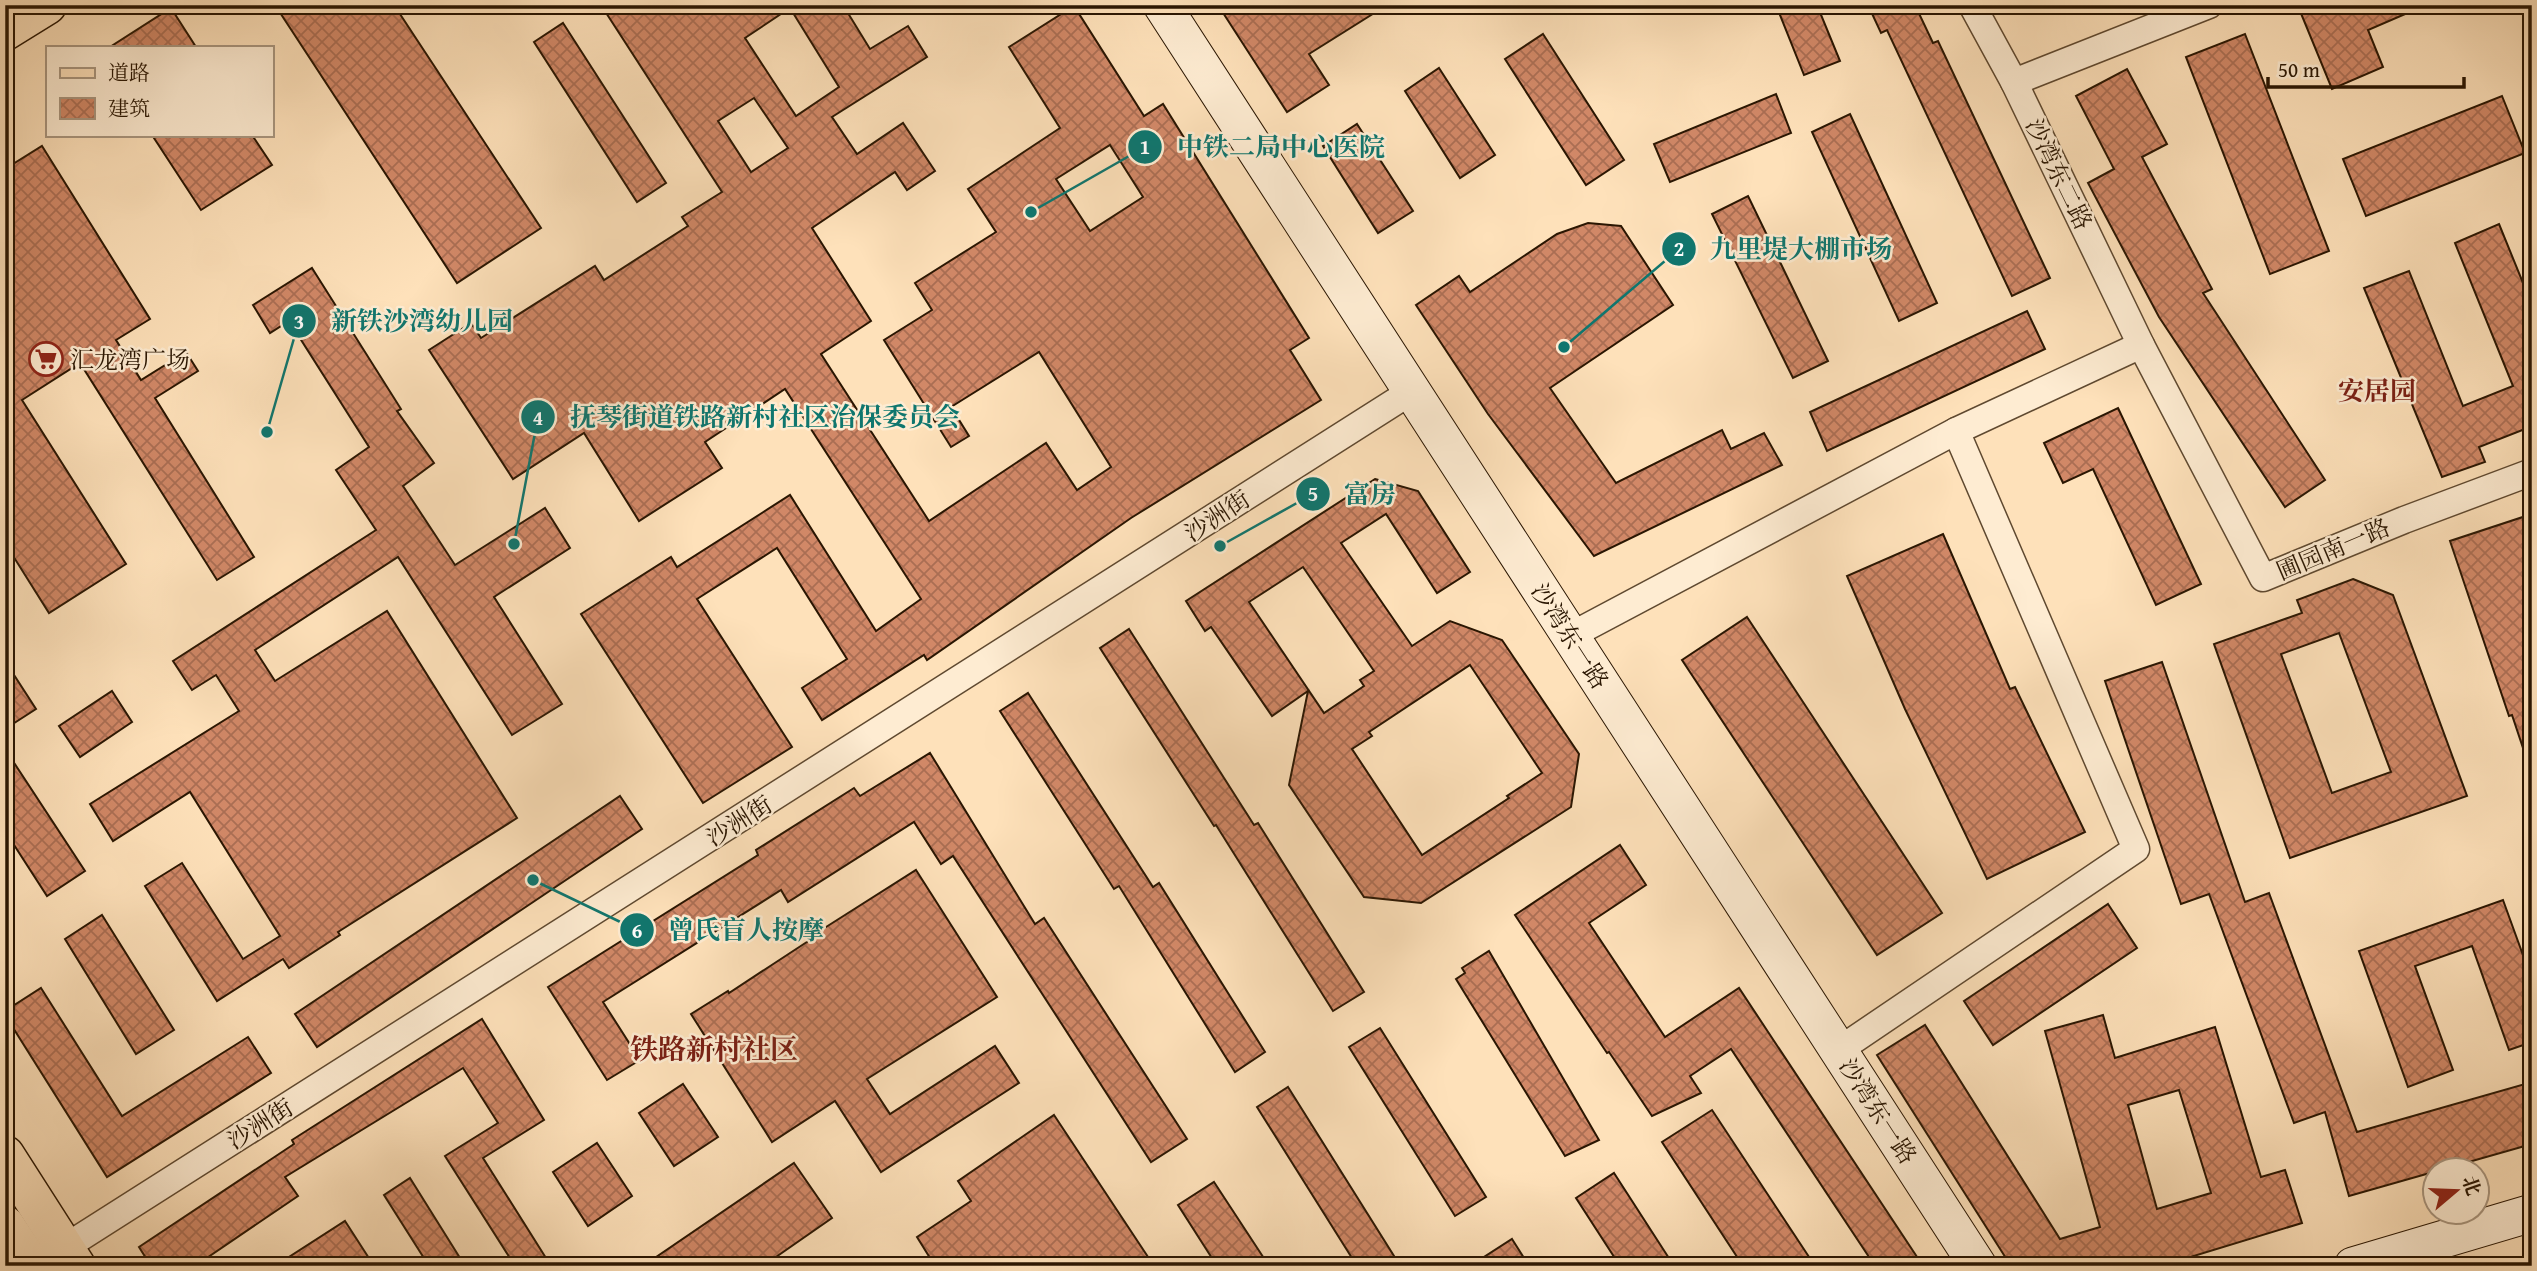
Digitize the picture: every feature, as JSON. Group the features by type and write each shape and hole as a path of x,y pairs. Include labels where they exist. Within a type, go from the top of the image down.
{"main road":[{"path":"5,31 47,5"},
{"path":"5,1155 57,1260"},
{"path":"5,1226 57,1260"}],"street":[{"name":"沙湾东一路","path":"1162,5 1978,1266"},
{"name":"沙湾东二路","path":"1972,5 2014,82 2141,345"},
{"path":"2014,82 2210,5"},
{"path":"1570,636 1956,431 2141,345"},
{"name":"圃园南一路","path":"2141,345 2263,578 2403,520 2532,472"},
{"name":"沙洲街","path":"57,1260 1412,391"},
{"path":"1839,1050 2136,849 1956,431"},
{"path":"2353,1266 2532,1213"}],"building":[{"path":"275,5 394,5 541,228 457,283"},
{"path":"601,5 843,5 870,49 908,26 927,57 832,117 857,154 903,123 935,171 907,190 895,172 812,228 871,321 821,354 929,521 1046,443 1077,490 1111,467 1039,352 951,407 969,436 951,447 884,340 932,310 915,283 996,232 968,189 1060,128 1009,47 1074,6 1144,116 1163,104 1309,338 1290,350 1321,400 1131,518 927,660 924,655 822,720 802,688 847,659 777,548 697,599 792,747 703,803 581,614 671,557 677,567 790,495 876,631 921,599 785,389 705,442 722,468 639,521 584,433 513,479 429,350 471,323 481,338 595,266 604,280 688,226 682,217 722,192","holes":["790,8 839,87 796,116 745,38","754,98 788,148 751,172 718,121","1110,145 1143,197 1090,231 1056,179"]},
{"path":"1218,5 1387,5 1309,54 1329,85 1287,112"},
{"path":"1776,5 1817,5 1840,61 1804,75"},
{"path":"1868,5 1915,5 1933,43 1938,41 2050,278 2012,296 1887,30 1881,33"},
{"path":"2314,5 2426,5 2368,30 2383,67 2332,89 2300,11"},
{"path":"171,8 195,46 112,46"},
{"path":"563,23 666,183 637,202 534,42"},
{"path":"1543,34 1624,160 1586,185 1505,59"},
{"path":"2245,34 2329,251 2270,274 2186,57"},
{"path":"1439,68 1495,155 1460,178 1405,91"},
{"path":"2127,69 2167,144 2142,157 2212,289 2203,293 2325,480 2285,507 2159,317 2088,183 2114,169 2076,96"},
{"path":"1776,94 1791,133 1670,182 1654,144"},
{"path":"2502,96 2525,153 2366,216 2343,159"},
{"path":"1850,114 1937,303 1899,321 1812,132"},
{"path":"1357,124 1413,211 1378,233 1323,146"},
{"path":"153,136 253,136 272,165 201,210"},
{"name":"汇龙湾广场","path":"42,146 150,319 116,340 141,380 186,352 198,371 155,398 254,557 217,580 80,363 22,400 126,564 49,613 15,559 5,565 5,169"},
{"path":"1748,196 1828,361 1793,378 1712,214"},
{"path":"1588,223 1621,226 1673,305 1550,388 1616,483 1722,430 1731,449 1764,433 1782,465 1594,556 1488,414 1416,305 1459,276 1470,292 1557,234"},
{"path":"2499,224 2532,305 2532,430 2530,427 2479,447 2485,462 2442,477 2364,288 2409,271 2463,406 2513,386 2455,243"},
{"path":"312,268 401,409 397,411 434,463 403,486 455,565 545,508 570,548 494,597 562,704 512,735 398,557 255,650 275,681 387,611 517,818 338,932 340,935 289,968 283,959 217,1001 145,886 182,863 243,959 280,936 190,792 113,841 90,804 239,711 216,675 192,690 173,661 376,530 336,470 369,447 289,321 270,333 253,305"},
{"path":"2027,311 2045,349 1827,451 1810,412"},
{"path":"2118,408 2201,584 2156,605 2093,469 2063,483 2044,443"},
{"path":"1375,479 1418,491 1470,572 1437,593 1386,514 1341,543 1412,646 1450,621 1502,640 1579,754 1571,807 1421,903 1364,897 1289,785 1308,691 1272,716 1211,627 1205,631 1186,601","holes":["1303,567 1374,671 1360,680 1364,686 1324,713 1249,602","1470,665 1542,773 1422,855 1352,749 1372,736 1369,732"]},
{"path":"2532,514 2532,762 2528,763 2512,715 2509,716 2450,541"},
{"path":"1943,534 2010,689 2015,687 2085,832 1987,879 1905,709 1847,576"},
{"path":"2353,579 2393,595 2467,796 2290,858 2214,644 2302,613 2297,600","holes":["2339,633 2391,772 2332,793 2281,654"]},
{"path":"1747,617 1942,913 1877,955 1682,660"},
{"path":"1129,629 1254,825 1258,823 1364,992 1333,1011 1100,648"},
{"path":"5,661 36,709 5,729"},
{"path":"2162,662 2245,902 2269,893 2357,1132 2532,1082 2532,1144 2490,1156 2422,1156 2422,1175 2349,1196 2325,1112 2294,1123 2209,894 2181,904 2105,681"},
{"path":"112,691 132,722 80,757 59,726"},
{"path":"1028,693 1153,887 1159,883 1265,1052 1235,1072 1119,886 1114,889 1000,711"},
{"path":"5,749 85,871 47,896 5,831"},
{"path":"930,753 1035,924 1044,918 1187,1139 1151,1162 953,856 941,864 914,822 788,902 781,890 603,1002 640,1060 607,1080 548,987 758,855 756,850 854,788 860,796"},
{"path":"620,796 642,829 317,1047 295,1014"},
{"path":"1620,845 1646,885 1589,923 1665,1037 1739,988 1923,1266 1875,1266 1731,1049 1690,1076 1701,1093 1652,1116 1515,915"},
{"path":"916,870 997,997 867,1079 890,1114 995,1046 1019,1083 881,1172 835,1101 772,1142 691,1014 728,991 729,993"},
{"path":"2503,900 2532,980 2532,1042 2509,1050 2472,946 2415,966 2453,1070 2408,1087 2359,951"},
{"path":"2108,904 2137,948 1993,1045 1964,1001"},
{"path":"102,915 174,1030 136,1054 65,939"},
{"path":"1489,951 1599,1140 1565,1156 1456,979 1465,973 1462,968"},
{"path":"41,988 122,1116 248,1037 271,1073 107,1177 5,1015 5,1011"},
{"path":"2103,1015 2115,1058 2215,1027 2261,1177 2285,1170 2302,1223 2161,1266 2017,1266 2009,1263 1877,1055 1925,1025 2060,1239 2100,1227 2045,1031","holes":["2179,1090 2211,1193 2157,1209 2128,1105"]},
{"path":"482,1019 544,1120 483,1158 551,1266 515,1266 445,1156 498,1123 463,1068 285,1177 298,1196 195,1266 151,1266 139,1247 294,1144 292,1140"},
{"path":"1380,1028 1486,1197 1455,1216 1349,1047"},
{"path":"683,1084 718,1137 674,1166 639,1113"},
{"path":"1288,1087 1394,1256 1379,1266 1357,1266 1257,1107"},
{"path":"1712,1110 1815,1266 1743,1266 1662,1142"},
{"path":"1054,1115 1154,1266 935,1266 917,1237 971,1201 958,1181"},
{"path":"597,1143 632,1196 588,1226 553,1172"},
{"path":"794,1163 832,1218 763,1266 643,1266"},
{"path":"1614,1173 1674,1266 1620,1266 1576,1198"},
{"path":"410,1178 465,1266 429,1266 384,1195"},
{"path":"1214,1182 1269,1266 1217,1266 1178,1205"},
{"path":"345,1221 374,1266 275,1266"},
{"path":"1512,1239 1529,1266 1470,1266"}],"place":[{"name":"中铁二局中心医院","path":"1031,212"},
{"name":"九里堤大棚市场","path":"1564,347"},
{"name":"汇龙湾广场","path":"46,359"},
{"name":"新铁沙湾幼儿园","path":"267,432"},
{"name":"抚琴街道铁路新村社区治保委员会","path":"514,544"},
{"name":"富房","path":"1220,546"},
{"name":"曾氏盲人按摩","path":"533,880"}],"district":[{"name":"安居园","path":"2377,390"},
{"name":"铁路新村社区","path":"714,1048"}]}
